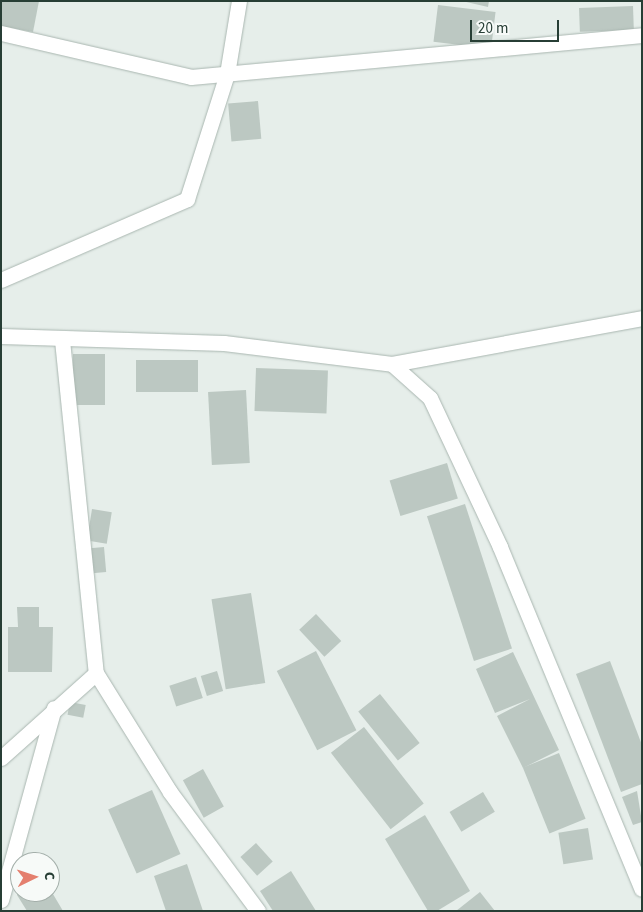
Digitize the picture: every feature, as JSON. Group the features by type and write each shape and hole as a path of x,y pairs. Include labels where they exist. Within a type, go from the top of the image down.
{"street":[{"path":"1,280 187,198 227,74 239,1"},
{"path":"1,33 192,77 642,35"},
{"path":"1,336 62,340 224,343 392,364 642,318"},
{"path":"62,340 96,673 170,792 258,911"},
{"path":"392,364 430,398 500,547 642,888"},
{"path":"1,758 54,708 96,673"},
{"path":"1,900 54,708"}],"building":[{"path":"1,1 39,1 33,32 1,26"},
{"path":"462,1 489,1 488,7"},
{"path":"438,5 496,12 491,49 433,42"},
{"path":"633,6 634,30 580,32 579,8"},
{"path":"258,101 261,139 231,141 228,104"},
{"path":"73,354 105,354 105,405 73,405"},
{"path":"136,360 198,360 198,392 136,392"},
{"path":"256,368 328,371 326,413 254,411"},
{"path":"246,390 250,463 212,465 208,392"},
{"path":"447,463 458,498 400,516 390,481"},
{"path":"465,504 512,649 474,661 427,516"},
{"path":"92,509 112,512 107,544 87,541"},
{"path":"104,547 106,572 89,573 87,548"},
{"path":"251,593 265,683 226,689 211,599"},
{"path":"17,607 39,607 39,627 53,627 52,672 8,672 8,627 18,627"},
{"path":"316,614 341,641 324,657 299,630"},
{"path":"316,651 356,730 317,750 277,671"},
{"path":"513,652 559,750 523,768 497,716 530,699 495,713 476,669"},
{"path":"610,661 642,745 642,784 621,792 576,674"},
{"path":"217,671 223,691 207,696 201,676"},
{"path":"196,677 203,698 176,707 169,686"},
{"path":"380,694 420,743 398,761 358,712"},
{"path":"70,702 86,705 83,718 68,715"},
{"path":"364,727 424,803 391,829 331,753"},
{"path":"559,753 586,819 549,833 523,768"},
{"path":"203,769 224,807 204,818 183,780"},
{"path":"152,790 180,854 137,873 108,810"},
{"path":"637,791 642,822 633,825 622,797"},
{"path":"483,792 495,812 461,832 450,812"},
{"path":"425,815 470,891 437,911 428,911 385,839"},
{"path":"588,828 593,860 563,864 558,833"},
{"path":"256,843 273,862 257,876 240,857"},
{"path":"187,864 203,911 166,911 154,876"},
{"path":"291,871 316,911 273,911 260,891"},
{"path":"480,892 495,911 456,911"},
{"path":"21,902 58,902 63,911 27,911"}]}
